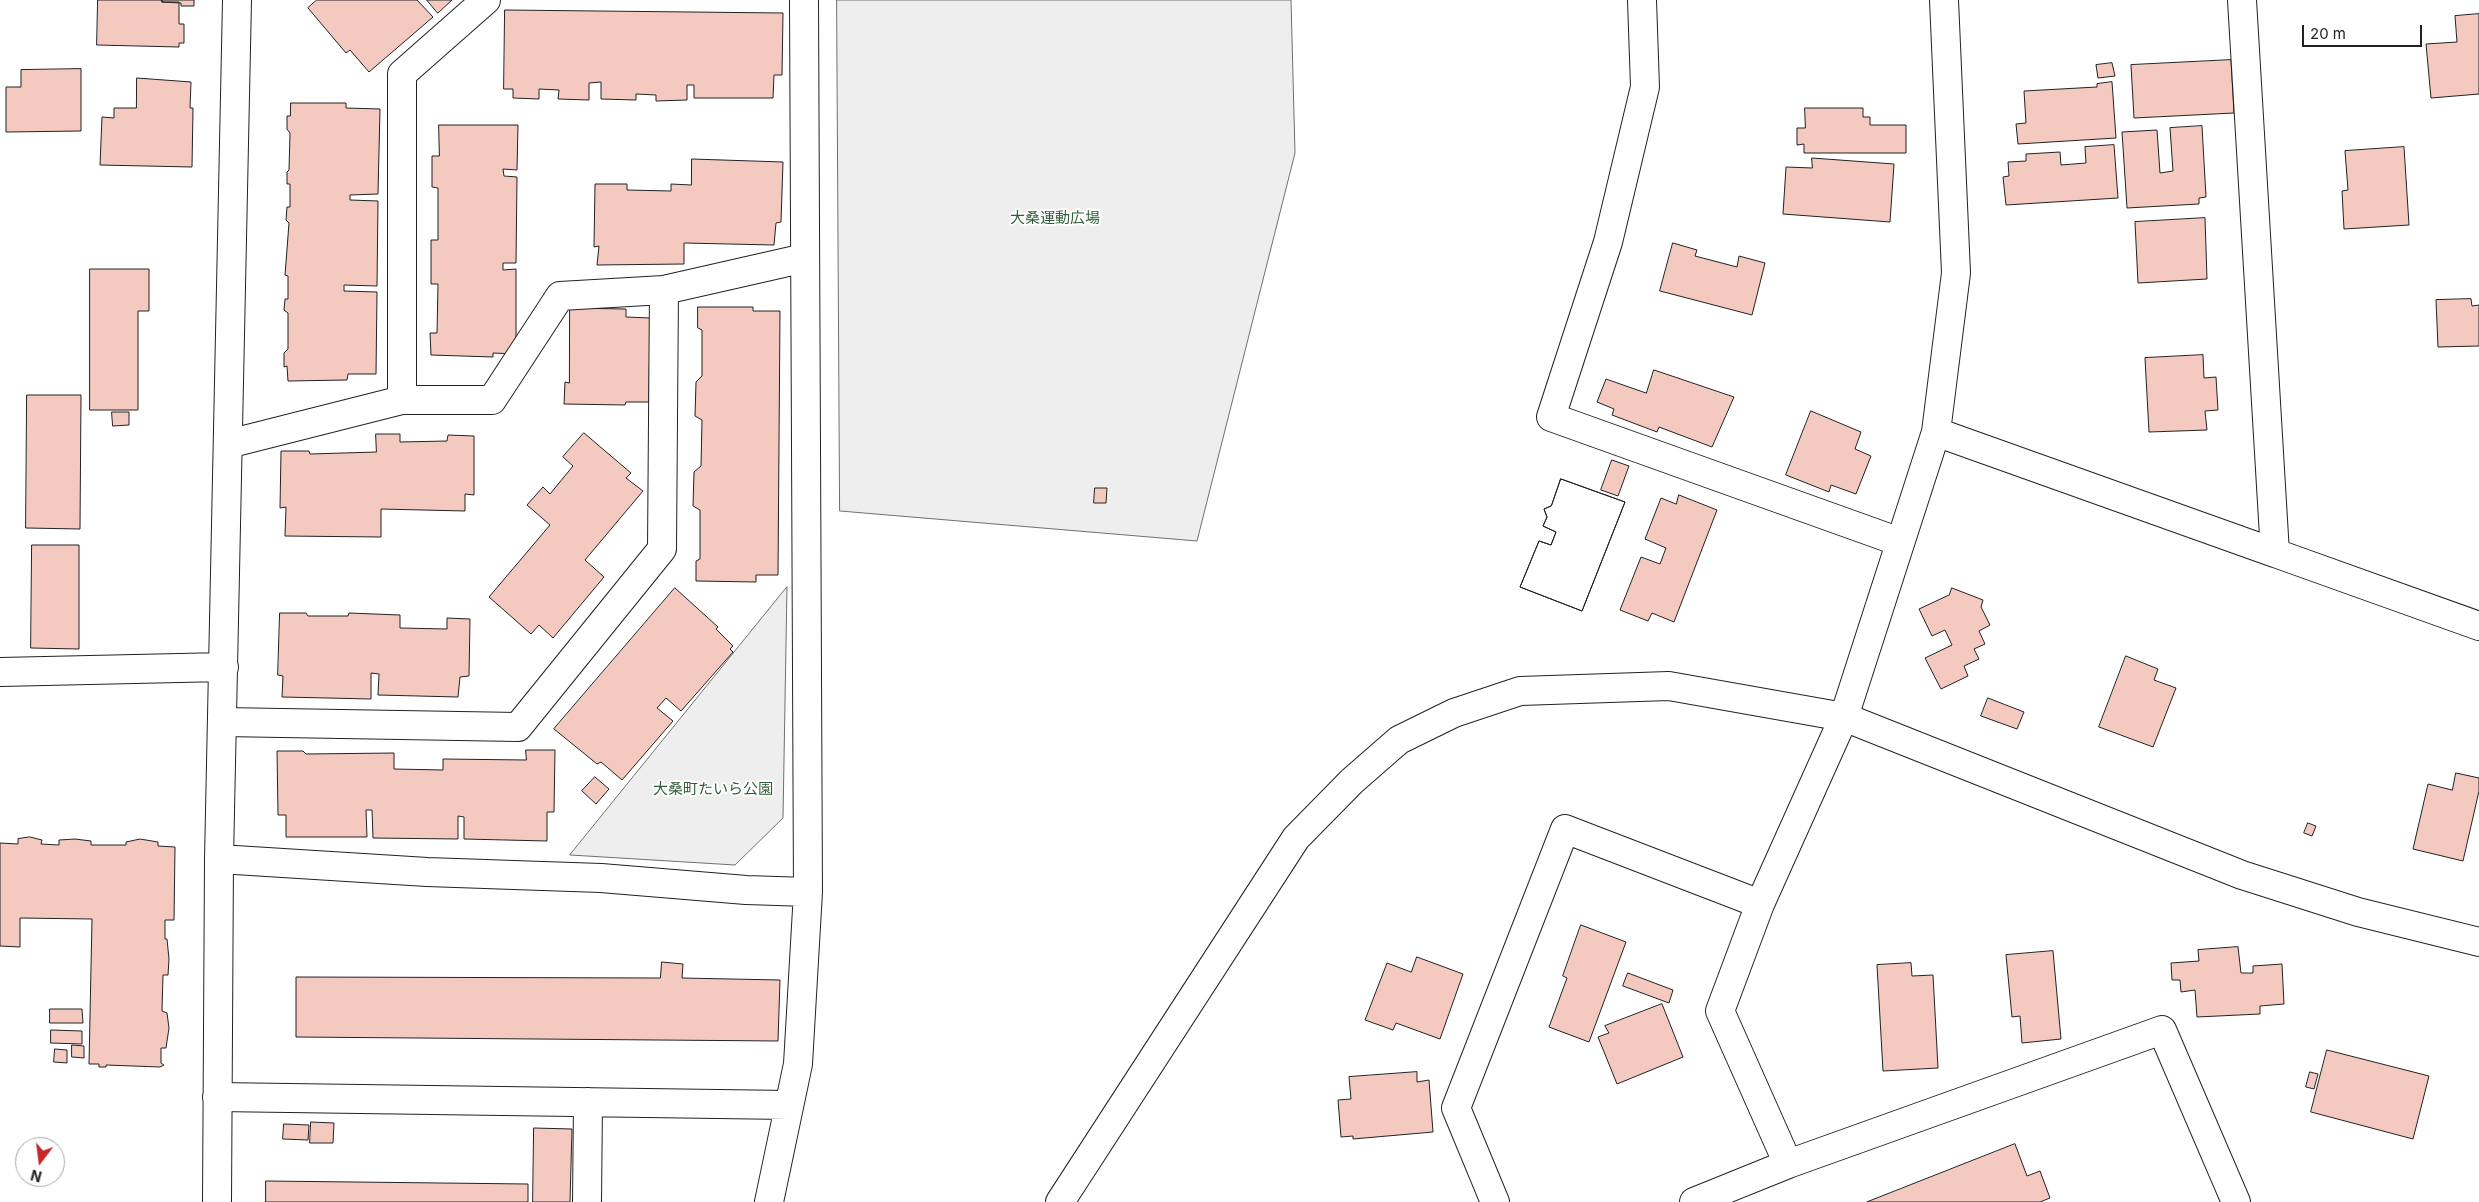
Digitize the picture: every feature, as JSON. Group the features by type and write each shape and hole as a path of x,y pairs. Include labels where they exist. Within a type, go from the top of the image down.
{"street":[{"path":"217,1202 219,859 237,0"},
{"path":"402,400 402,74 486,0"},
{"path":"769,1202 798,1064 808,892 804,0"},
{"path":"1642,0 1644,87 1608,242 1551,417 1900,542"},
{"path":"1788,1164 1720,1011 1760,904 1844,718 1936,432 1956,273 1944,0"},
{"path":"2242,0 2275,553"},
{"path":"228,444 402,400 492,400 560,296 664,290 805,258"},
{"path":"223,722 518,726 662,549 664,290"},
{"path":"1936,432 2479,626"},
{"path":"0,672 224,667"},
{"path":"1060,1202 1296,838 1352,781 1399,740 1454,712 1520,691 1669,686 1844,718 2242,875 2358,912 2479,942"},
{"path":"1495,1202 1456,1108 1565,829 1760,904"},
{"path":"219,859 427,872 601,878 746,890 808,892"},
{"path":"1694,1202 1788,1164 2162,1030 2236,1202"},
{"path":"217,1097 789,1105"},
{"path":"588,1102 588,1202"}],"green space":[{"name":"大桑運動広場","path":"837,0 1291,0 1295,153 1197,541 840,511"},
{"name":"大桑町たいら公園","path":"787,587 783,818 735,865 570,855"}],"building":[{"path":"98,0 162,0 162,2 179,2 179,24 184,24 184,43 179,43 179,47 97,45"},
{"path":"162,0 194,0 194,6 181,6 181,3 162,2"},
{"path":"317,0 417,0 433,17 369,72 350,50 346,53 308,8"},
{"path":"427,0 452,0 438,13"},
{"path":"505,10 783,13 782,75 774,75 773,98 694,98 694,85 687,85 687,100 656,101 656,95 636,94 636,100 601,99 601,82 589,83 589,100 558,99 559,90 539,89 539,99 513,98 513,89 504,89"},
{"path":"2479,14 2479,94 2431,98 2426,44 2457,42 2455,16"},
{"path":"2231,60 2234,113 2134,118 2131,65"},
{"path":"2112,63 2115,76 2098,78 2096,65"},
{"path":"81,69 81,131 6,132 6,87 21,87 21,70"},
{"path":"137,78 191,82 190,108 193,108 192,167 100,165 102,117 114,118 114,108 136,108"},
{"path":"2112,82 2116,138 2018,144 2016,124 2026,123 2024,91 2097,87 2097,84"},
{"path":"291,103 346,103 346,108 380,109 378,194 350,195 350,200 378,201 377,286 344,285 344,291 377,292 376,374 348,374 347,380 288,381 287,366 284,367 284,353 288,349 288,313 284,310 285,299 288,299 288,276 285,275 289,223 286,220 287,207 290,207 290,184 287,184 287,172 289,170 290,133 287,129 287,116 290,116"},
{"path":"1805,108 1863,108 1863,117 1870,117 1870,125 1906,125 1906,153 1804,153 1804,144 1797,145 1797,128 1805,128"},
{"path":"439,125 518,125 517,170 503,169 504,176 517,177 516,263 503,263 503,270 516,269 516,354 493,353 493,357 431,355 430,333 437,333 438,284 431,284 431,240 438,240 438,188 432,187 432,156 439,156"},
{"path":"2202,126 2206,197 2199,198 2199,204 2127,208 2122,132 2157,130 2160,173 2173,171 2170,128"},
{"path":"2114,145 2118,198 2006,205 2003,177 2009,176 2008,162 2026,161 2026,154 2060,152 2061,165 2086,163 2085,147"},
{"path":"2404,147 2409,225 2344,229 2342,191 2348,190 2345,151"},
{"path":"1812,158 1894,164 1890,222 1783,214 1786,167 1812,168"},
{"path":"692,159 783,162 781,222 776,223 774,245 684,243 684,264 597,265 599,246 594,247 595,184 627,184 627,190 671,191 671,184 691,185"},
{"path":"2205,218 2207,279 2138,283 2135,222"},
{"path":"1673,243 1697,250 1695,256 1737,267 1739,256 1765,263 1752,315 1660,291"},
{"path":"90,269 149,269 149,311 138,311 138,410 90,410"},
{"path":"2471,299 2472,306 2479,305 2479,346 2438,347 2436,300"},
{"path":"698,307 753,307 753,311 780,311 778,575 756,575 756,582 696,581 696,561 700,559 700,510 693,506 694,472 701,466 702,420 695,416 696,382 702,376 702,330 698,328"},
{"path":"570,308 626,309 626,317 650,318 649,402 626,402 625,405 564,404 565,382 569,383"},
{"path":"2203,355 2204,378 2216,377 2218,410 2205,411 2207,430 2149,432 2145,358"},
{"path":"1654,370 1734,397 1712,447 1659,427 1657,432 1612,415 1614,409 1597,402 1606,379 1646,393"},
{"path":"27,395 81,395 80,529 26,528"},
{"path":"1811,411 1861,432 1855,449 1871,456 1856,494 1831,485 1829,492 1786,475"},
{"path":"112,412 129,412 129,425 113,426"},
{"path":"584,433 631,473 626,478 643,491 585,560 604,577 553,638 539,625 531,634 489,597 550,525 527,505 543,487 550,494 573,466 563,457"},
{"path":"376,434 400,434 400,442 447,441 448,435 474,436 474,495 465,494 465,511 381,509 381,537 285,536 286,507 280,508 281,451 309,451 310,454 376,452"},
{"path":"1612,460 1629,466 1618,496 1601,490"},
{"path":"1561,479 1625,502 1582,611 1520,587 1539,541 1551,545 1556,532 1543,526 1547,517 1544,509 1551,506"},
{"path":"1561,479 1625,502 1582,611 1520,587 1539,541 1551,545 1556,532 1543,526 1547,517 1544,509 1551,506"},
{"path":"1095,488 1107,488 1106,503 1094,503"},
{"path":"1679,495 1717,510 1674,622 1652,613 1648,621 1620,610 1641,557 1660,564 1666,548 1645,539 1661,498 1676,504"},
{"path":"32,545 79,545 79,649 31,648"},
{"path":"675,588 718,627 716,629 733,646 730,649 733,652 681,711 666,698 657,708 673,721 622,780 601,762 597,764 554,729"},
{"path":"1952,588 1983,600 1981,607 1990,625 1979,631 1985,644 1974,649 1979,659 1964,666 1968,676 1941,689 1925,658 1952,645 1945,630 1932,636 1919,609 1949,595"},
{"path":"280,613 306,613 308,616 348,616 349,613 400,615 400,628 447,629 447,618 470,619 469,676 460,677 458,697 378,695 379,674 371,673 371,699 282,697 283,676 278,675"},
{"path":"2126,656 2158,669 2154,680 2176,688 2153,747 2099,727"},
{"path":"1988,698 2024,712 2017,729 1981,716"},
{"path":"526,750 555,750 554,812 547,812 547,841 464,839 464,817 458,816 458,839 373,838 372,810 366,810 367,837 286,837 286,815 278,815 277,751 303,751 306,754 394,753 394,769 443,770 443,759 526,760"},
{"path":"2456,773 2479,778 2479,791 2463,861 2413,849 2428,784 2452,790"},
{"path":"595,777 609,789 596,804 582,791"},
{"path":"2308,823 2316,826 2312,836 2304,833"},
{"path":"30,837 42,840 41,844 59,845 59,840 75,839 91,841 91,845 126,845 126,842 140,839 158,842 158,846 175,847 174,920 165,920 165,939 167,939 169,959 168,975 163,975 162,1011 167,1013 169,1028 166,1048 161,1048 161,1063 164,1065 160,1067 106,1065 106,1067 99,1067 99,1064 89,1064 92,919 20,918 20,947 0,946 0,843 18,844 18,839"},
{"path":"1581,925 1626,942 1589,1042 1549,1027 1567,978 1563,976"},
{"path":"2238,947 2241,973 2253,973 2253,966 2282,964 2284,1004 2260,1006 2260,1014 2197,1017 2195,990 2181,992 2180,980 2172,980 2171,963 2199,961 2198,950"},
{"path":"2053,951 2061,1039 2022,1043 2020,1016 2012,1017 2006,955"},
{"path":"1417,957 1463,974 1440,1039 1396,1023 1393,1030 1365,1020 1387,963 1411,972"},
{"path":"662,962 683,964 682,978 780,980 778,1041 296,1037 296,977 660,978"},
{"path":"1911,963 1912,976 1933,975 1938,1068 1883,1071 1877,965"},
{"path":"1628,973 1673,990 1669,1003 1623,986"},
{"path":"1662,1004 1683,1057 1617,1084 1598,1037 1609,1033 1605,1026"},
{"path":"50,1009 82,1009 83,1023 50,1023"},
{"path":"51,1030 82,1031 82,1044 51,1043"},
{"path":"72,1045 84,1046 84,1058 72,1057"},
{"path":"55,1049 67,1050 67,1063 54,1062"},
{"path":"2327,1050 2429,1076 2413,1139 2311,1112"},
{"path":"1417,1072 1417,1082 1429,1080 1433,1132 1353,1139 1353,1136 1341,1137 1338,1100 1351,1099 1349,1077"},
{"path":"2310,1072 2318,1074 2314,1089 2306,1087"},
{"path":"311,1122 334,1123 333,1143 310,1143"},
{"path":"284,1124 309,1125 308,1140 283,1139"},
{"path":"534,1128 572,1129 570,1202 533,1202"},
{"path":"2015,1144 2027,1176 2040,1171 2050,1198 2040,1202 1867,1202"},
{"path":"266,1181 528,1184 528,1202 266,1202"}]}
